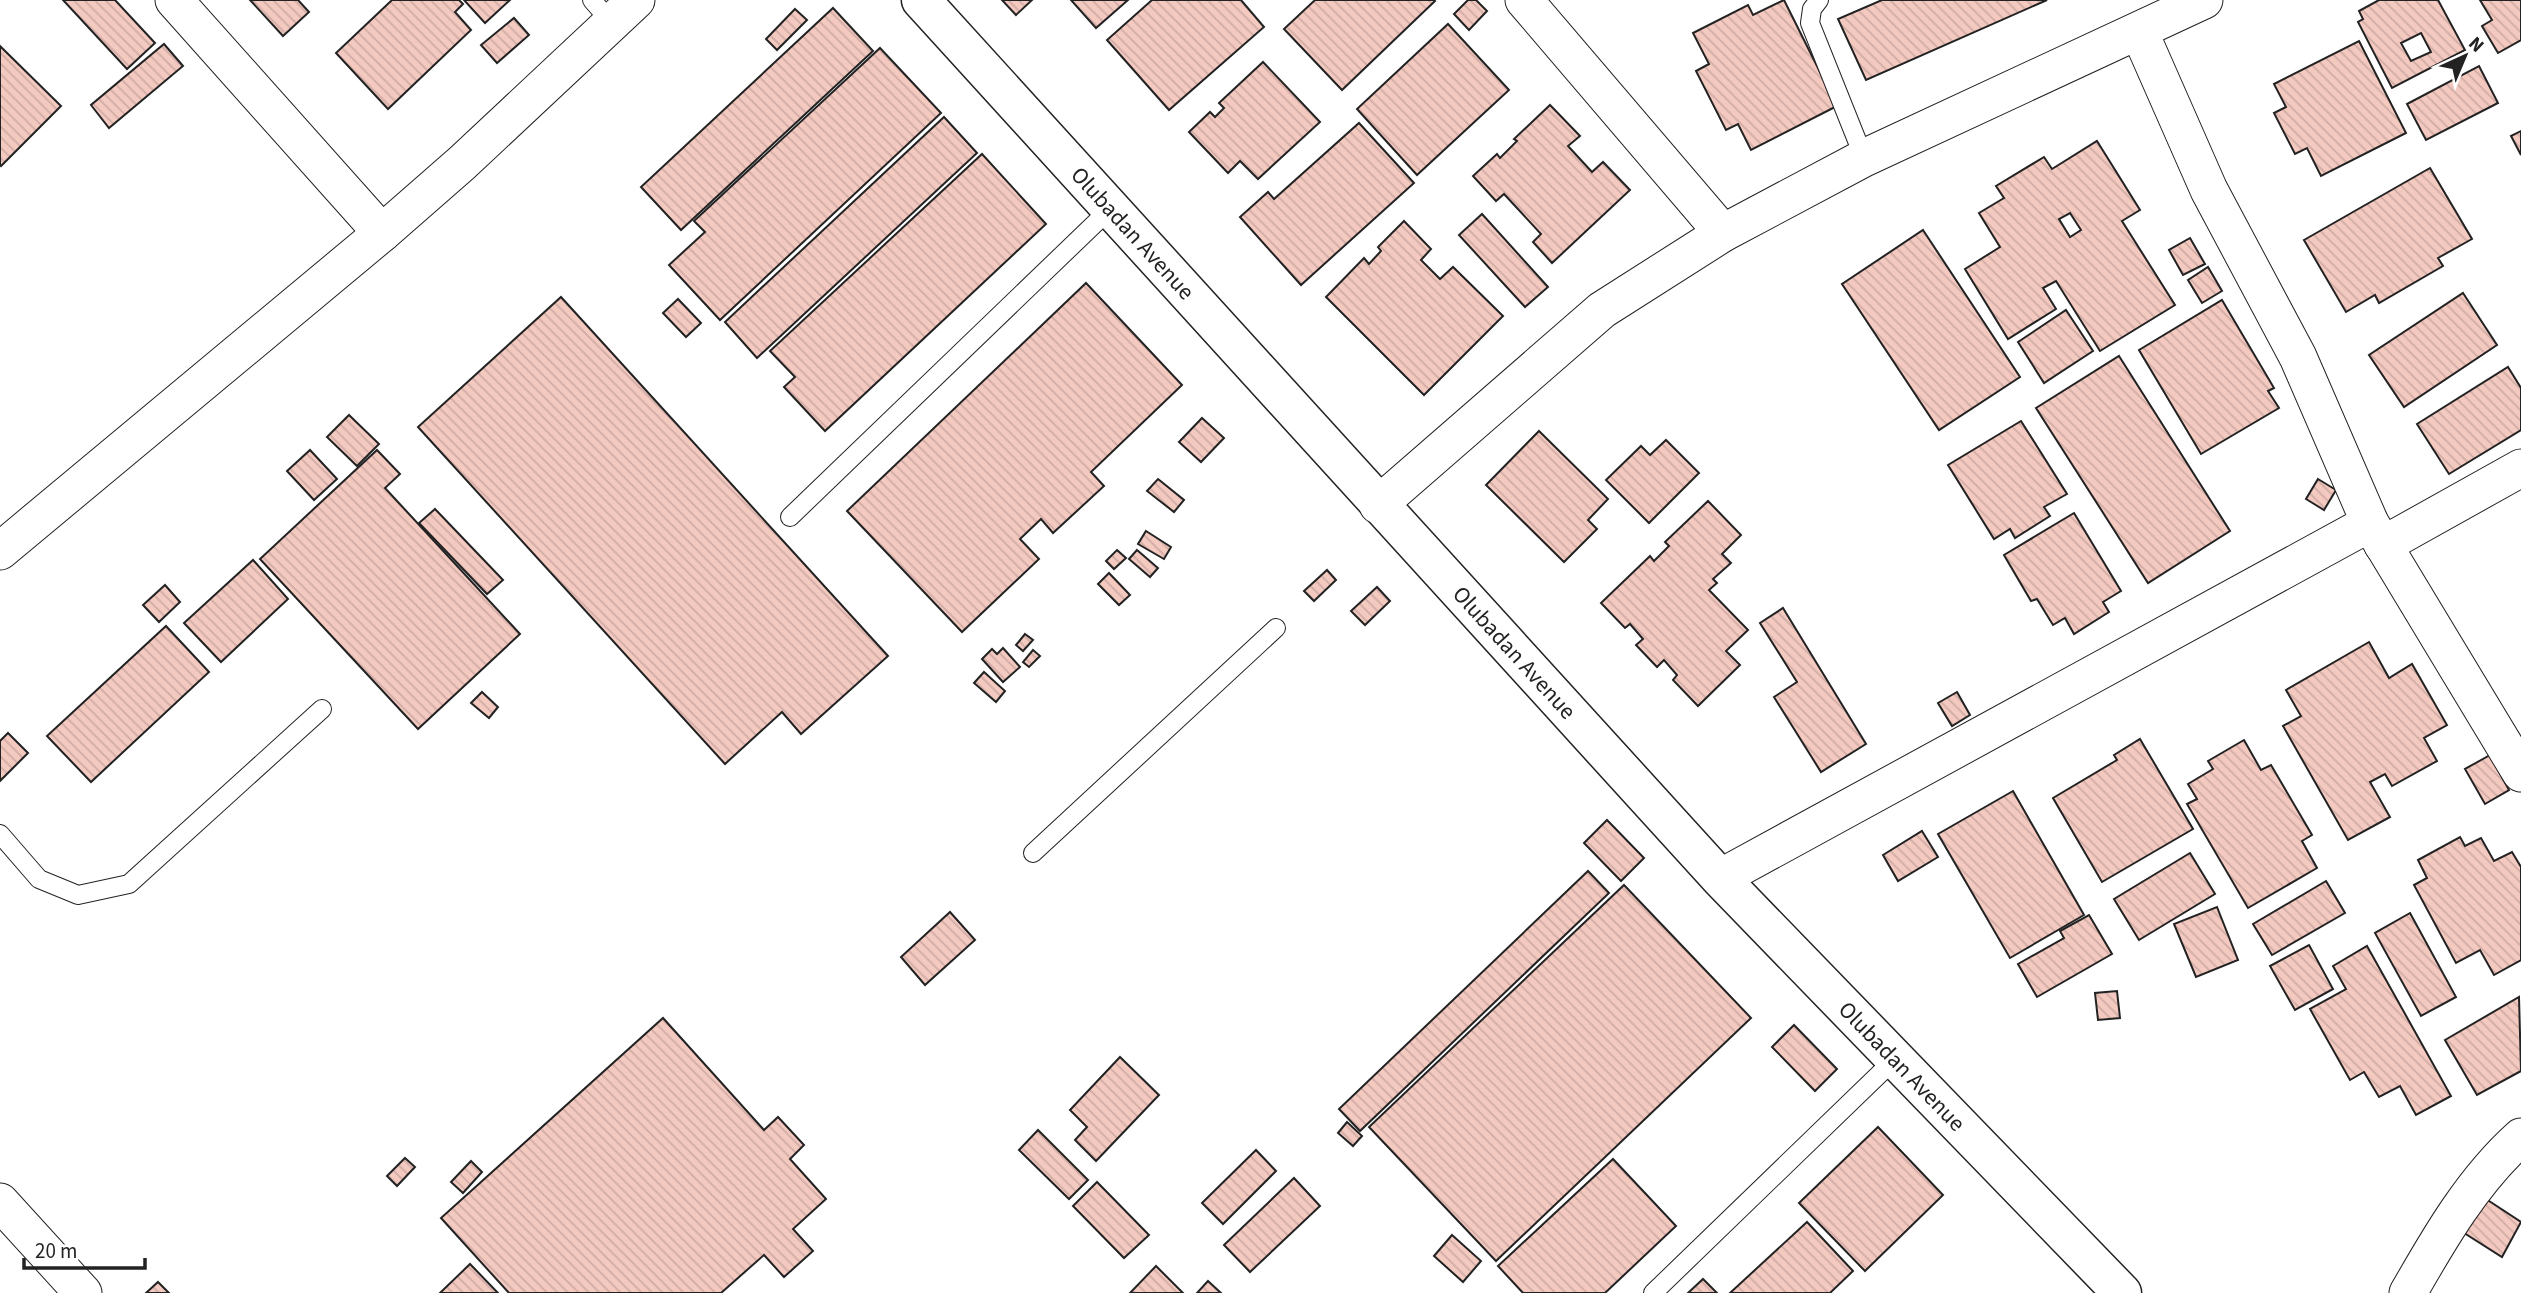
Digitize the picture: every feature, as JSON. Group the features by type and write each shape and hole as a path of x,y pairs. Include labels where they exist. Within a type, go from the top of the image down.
{"street":[{"path":"174,0 382,233"},
{"name":"Olubadan Avenue","path":"921,0 1720,878 2122,1293"},
{"path":"1524,0 1723,233"},
{"path":"1378,505 1602,310 1723,233 1864,158 2204,0"},
{"path":"0,551 382,233 462,163 614,8"},
{"path":"2139,31 2209,190 2298,357 2376,534 2521,773"},
{"path":"1720,878 2376,534 2521,468"},
{"path":"2409,1293 2455,1214 2496,1160 2521,1137"},
{"path":"0,1202 83,1293"}],"lane":[{"path":"1819,0 1812,9 1810,23 1864,158"},
{"path":"790,517 1110,209"},
{"path":"1033,853 1276,628"},
{"path":"0,834 39,879 78,895 129,884 322,709"},
{"path":"1653,1293 1895,1059"}],"building":[{"path":"63,0 115,0 155,43 127,69"},
{"path":"250,0 298,0 309,12 283,36"},
{"path":"392,0 459,0 463,4 455,12 471,30 388,109 336,53"},
{"path":"464,0 510,0 485,23"},
{"path":"1002,0 1032,0 1016,15"},
{"path":"1071,0 1128,0 1096,28"},
{"path":"1152,0 1241,0 1264,27 1169,110 1107,40"},
{"path":"1315,0 1435,1 1342,90 1284,29"},
{"path":"1468,0 1476,0 1487,11 1469,30 1454,14"},
{"path":"1784,0 1837,106 1751,150 1738,124 1726,130 1696,71 1709,64 1693,33 1748,5 1753,15"},
{"path":"1882,0 2047,0 1866,80 1838,19"},
{"path":"2379,0 2438,0 2465,50 2392,88 2358,22 2363,19 2359,11","holes":["2421,33 2431,52 2411,61 2401,43"]},
{"path":"2480,0 2521,0 2521,40 2498,53 2482,26 2492,20"},
{"path":"833,8 873,51 681,230 641,187"},
{"path":"795,9 807,20 777,50 766,39"},
{"path":"514,18 529,35 497,63 481,45"},
{"path":"1448,24 1509,90 1417,175 1357,109"},
{"path":"2359,41 2406,133 2321,176 2307,148 2295,154 2274,113 2286,107 2274,84"},
{"path":"164,44 183,66 109,128 91,105"},
{"path":"0,46 61,106 1,166 0,165"},
{"path":"880,48 941,113 720,320 669,265 705,232 694,221"},
{"path":"1263,62 1320,122 1258,179 1240,161 1228,173 1189,132 1210,112 1215,117 1224,108 1219,103"},
{"path":"2479,66 2498,103 2426,140 2407,104"},
{"path":"1550,105 1580,136 1568,146 1592,172 1603,162 1630,190 1552,263 1533,242 1541,234 1504,194 1496,201 1473,176 1497,154 1500,158 1517,141 1514,139"},
{"path":"944,117 977,153 757,358 725,322"},
{"path":"1359,123 1414,183 1301,285 1240,217 1268,192 1274,199"},
{"path":"2521,131 2521,155 2511,136"},
{"path":"2097,141 2140,210 2122,221 2175,305 2100,351 2056,281 2043,288 2056,309 2008,339 1965,269 2000,247 1979,213 2004,198 1996,186 2044,157 2052,169","holes":["2070,213 2081,230 2070,237 2059,219"]},
{"path":"982,154 1046,224 825,431 784,387 795,377 770,351"},
{"path":"2430,168 2472,239 2438,258 2443,266 2379,303 2375,295 2346,312 2304,240"},
{"path":"1482,214 1548,287 1525,307 1459,235"},
{"path":"1404,221 1431,249 1421,260 1440,279 1453,267 1503,316 1424,395 1326,297 1364,258 1369,264 1381,251 1378,247"},
{"path":"1923,230 2020,377 1939,430 1842,284"},
{"path":"2190,238 2205,264 2183,275 2169,250"},
{"path":"2208,267 2222,291 2202,303 2188,280"},
{"path":"1086,283 1182,385 1091,472 1104,486 1053,533 1041,519 1020,539 1039,559 962,632 847,511"},
{"path":"2463,293 2497,345 2404,407 2369,355"},
{"path":"561,297 888,656 801,734 782,712 725,764 418,427"},
{"path":"678,299 701,323 686,337 663,313"},
{"path":"2222,300 2274,388 2268,391 2279,408 2201,454 2139,350"},
{"path":"2066,310 2093,351 2044,383 2018,342"},
{"path":"2119,356 2230,531 2148,583 2036,408"},
{"path":"2508,367 2521,388 2521,430 2449,474 2417,424"},
{"path":"349,415 379,444 357,466 327,437"},
{"path":"1202,418 1224,438 1201,462 1179,442"},
{"path":"2021,421 2067,494 2044,507 2050,516 2015,538 2010,529 1994,539 1948,465"},
{"path":"1539,431 1608,499 1588,520 1597,529 1564,562 1486,485"},
{"path":"1666,440 1699,473 1649,523 1606,480 1641,446 1650,455"},
{"path":"310,450 337,479 314,500 287,471"},
{"path":"377,450 400,474 385,488 520,634 418,729 260,559"},
{"path":"1158,479 1184,500 1174,512 1147,491"},
{"path":"2318,479 2336,490 2324,510 2306,499"},
{"path":"1708,501 1741,535 1722,554 1731,563 1713,579 1717,583 1709,590 1748,630 1726,651 1740,665 1698,706 1673,680 1677,675 1664,660 1657,667 1636,645 1643,639 1630,624 1625,628 1601,603 1650,556 1654,561 1669,546 1665,542"},
{"path":"435,509 503,580 487,594 419,523"},
{"path":"2074,513 2121,591 2103,602 2109,612 2074,634 2065,618 2053,625 2037,599 2031,601 2004,555"},
{"path":"1146,531 1171,547 1164,559 1138,544"},
{"path":"1117,550 1126,558 1114,569 1106,561"},
{"path":"1137,550 1158,568 1150,577 1129,559"},
{"path":"253,560 288,599 221,662 184,623"},
{"path":"1327,570 1336,580 1314,601 1304,591"},
{"path":"1109,573 1130,595 1119,605 1098,584"},
{"path":"165,585 180,602 159,622 143,605"},
{"path":"1377,587 1390,601 1365,625 1351,611"},
{"path":"1783,608 1866,744 1821,772 1774,697 1797,682 1760,623"},
{"path":"166,626 209,672 91,782 47,736"},
{"path":"1025,634 1033,640 1023,651 1016,645"},
{"path":"2369,642 2389,678 2412,664 2447,725 2424,738 2437,761 2392,786 2385,774 2370,782 2390,817 2348,840 2283,726 2301,716 2286,690"},
{"path":"1003,648 1020,667 1003,682 982,659 992,649 997,654"},
{"path":"1033,650 1040,656 1029,667 1023,662"},
{"path":"984,672 1005,691 996,702 974,683"},
{"path":"482,692 498,707 489,718 471,703"},
{"path":"1957,692 1970,715 1952,726 1938,703"},
{"path":"8,733 28,753 0,781 0,741"},
{"path":"2140,739 2193,829 2102,882 2053,798 2117,760 2114,755"},
{"path":"2244,740 2261,770 2271,765 2312,835 2302,841 2317,868 2248,908 2187,804 2197,799 2188,784 2213,769 2208,761"},
{"path":"2490,755 2509,790 2485,804 2465,769"},
{"path":"2013,791 2084,915 2010,958 1938,834"},
{"path":"1607,820 1644,858 1621,881 1584,843"},
{"path":"1922,831 1938,857 1898,881 1883,855"},
{"path":"2460,837 2465,846 2481,838 2494,861 2512,852 2521,867 2521,960 2494,975 2480,950 2456,963 2414,885 2427,878 2418,860"},
{"path":"2190,853 2215,894 2139,940 2114,899"},
{"path":"1588,871 1609,893 1360,1131 1339,1109"},
{"path":"2326,881 2345,913 2272,955 2253,924"},
{"path":"1624,885 1751,1018 1496,1261 1369,1127"},
{"path":"2217,907 2238,960 2196,977 2174,924"},
{"path":"950,912 975,940 925,985 901,957"},
{"path":"2410,913 2456,997 2421,1016 2375,933"},
{"path":"2089,915 2112,954 2037,997 2018,964 2064,938 2060,931"},
{"path":"2309,945 2333,989 2295,1010 2270,966"},
{"path":"2367,946 2451,1096 2416,1115 2400,1086 2379,1097 2364,1072 2350,1080 2310,1009 2346,989 2333,966"},
{"path":"2117,991 2120,1018 2098,1020 2095,993"},
{"path":"2519,997 2521,1071 2477,1095 2445,1040"},
{"path":"663,1018 764,1130 778,1117 804,1145 790,1159 826,1199 793,1229 813,1251 784,1277 764,1255 721,1293 509,1293 441,1218"},
{"path":"1794,1025 1837,1069 1815,1091 1772,1047"},
{"path":"1120,1057 1159,1095 1096,1161 1075,1140 1087,1127 1070,1110"},
{"path":"1347,1122 1362,1136 1353,1146 1338,1133"},
{"path":"1878,1127 1943,1195 1865,1271 1799,1203"},
{"path":"1038,1130 1088,1180 1069,1199 1019,1150"},
{"path":"1256,1150 1276,1171 1223,1224 1202,1203"},
{"path":"405,1158 415,1167 397,1186 387,1176"},
{"path":"1613,1159 1676,1226 1605,1293 1523,1293 1498,1266"},
{"path":"471,1161 482,1172 463,1193 451,1182"},
{"path":"1294,1178 1320,1206 1250,1272 1224,1245"},
{"path":"1097,1182 1149,1235 1124,1258 1073,1206"},
{"path":"2483,1197 2521,1222 2502,1257 2461,1231"},
{"path":"1807,1222 1853,1271 1830,1293 1730,1293"},
{"path":"1452,1235 1481,1261 1463,1282 1434,1256"},
{"path":"470,1264 498,1293 440,1293"},
{"path":"1156,1266 1183,1293 1130,1293"},
{"path":"1703,1279 1717,1293 1688,1293"},
{"path":"1208,1281 1221,1293 1197,1293"},
{"path":"158,1282 169,1293 146,1293"}]}
